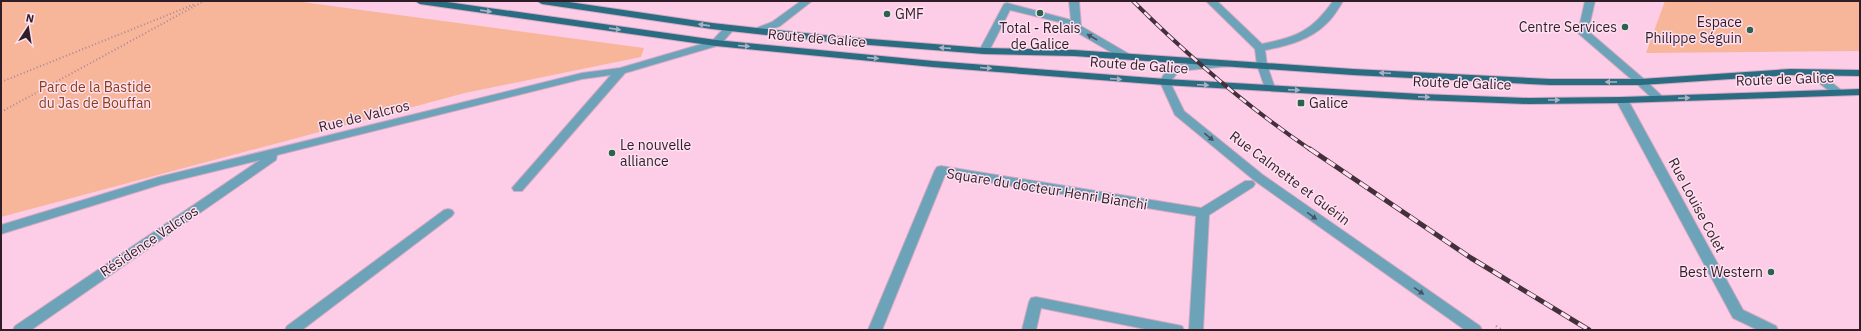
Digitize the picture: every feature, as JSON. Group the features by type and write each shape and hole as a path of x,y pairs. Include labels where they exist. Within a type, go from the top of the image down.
{"main road":[{"name":"Route de Galice","path":"420,1 716,44 933,64 1164,82 1513,100 1622,100 1860,92"},
{"name":"Route de Galice","path":"542,1 730,28 832,39 984,51 1125,56 1234,64 1550,82 1641,82 1790,72 1860,73"}],"street":[{"path":"758,31 776,24 806,1"},
{"path":"1074,1 1076,27"},
{"path":"1211,1 1260,48 1262,65 1270,88"},
{"path":"1260,48 1284,43 1321,24 1338,1"},
{"path":"1590,1 1582,32 1659,99"},
{"path":"984,51 1007,3 1063,20 1125,56"},
{"path":"716,44 730,28"},
{"name":"Rue de Valcros","path":"1,230 158,182 582,76 621,71 716,44"},
{"path":"1164,82 1176,68 1234,64"},
{"path":"518,188 621,71"},
{"path":"1813,73 1837,92"},
{"name":"Rue Calmette et Guérin","path":"1164,82 1179,113 1254,181 1475,330"},
{"name":"Rue Louise Colet","path":"1622,100 1738,314 1771,330"},
{"name":"Résidence Valcros","path":"20,330 278,153"},
{"name":"Square du docteur Henri Bianchi","path":"875,330 941,170 1203,213"},
{"path":"1196,330 1203,213 1254,181"},
{"path":"292,330 448,213"},
{"path":"1028,330 1036,302 1177,330"}],"path":[{"path":"1,82 204,1"},
{"path":"1,112 204,1"}],"green space":[{"name":"Parc de la Bastide du Jas de Bouffan","path":"1,1 295,1 644,48 641,57 465,93 1,217"},
{"name":"Espace Philippe Séguin","path":"1665,1 1860,1 1860,51 1646,53"}],"railway":[{"path":"1133,1 1218,80 1311,150"},
{"path":"1310,149 1471,258 1589,330"}],"place":[{"name":"Total - Relais de Galice","path":"1040,13"},
{"name":"GMF","path":"887,14"},
{"name":"Centre Services","path":"1625,27"},
{"name":"Espace Philippe Séguin","path":"1750,30"},
{"name":"Galice","path":"1301,103"},
{"name":"Le nouvelle alliance","path":"612,153"},
{"name":"Best Western","path":"1771,272"}]}
